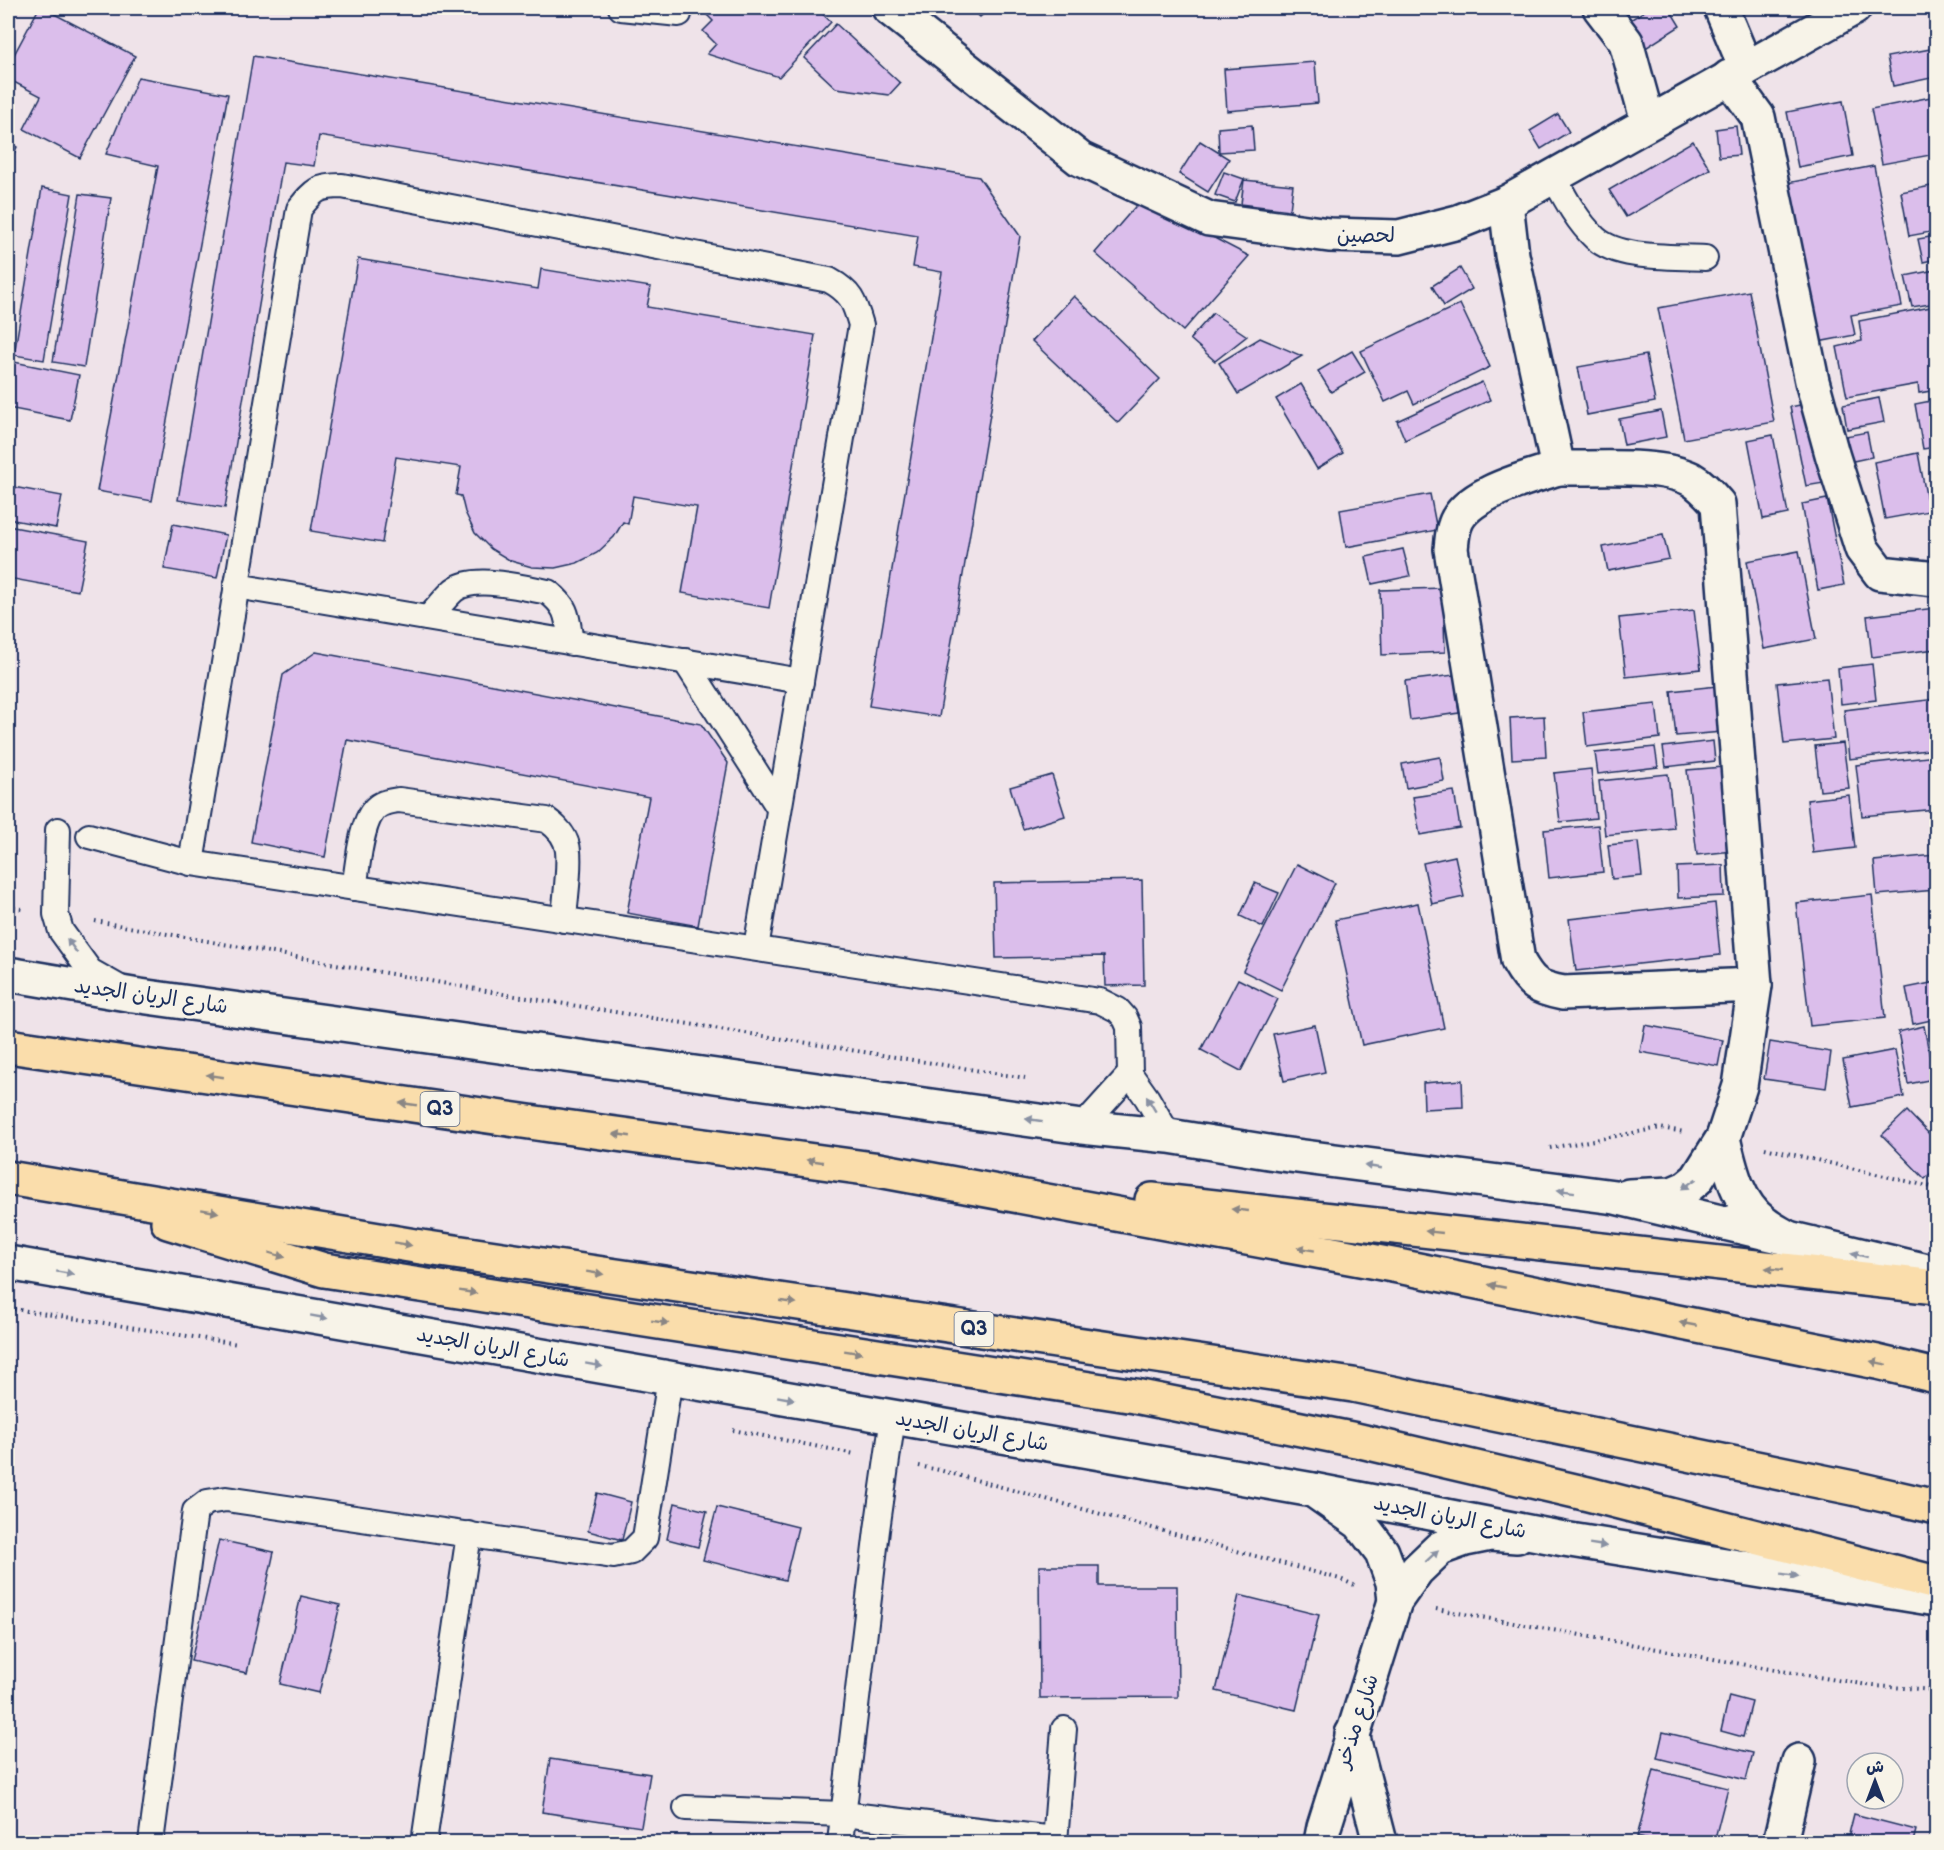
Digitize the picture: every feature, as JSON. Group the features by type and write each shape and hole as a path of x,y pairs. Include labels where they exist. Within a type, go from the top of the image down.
{"highway":[{"name":"Q3","path":"8,1046 873,1169 1398,1266 1877,1362 1936,1376"},
{"path":"873,1169 1936,1287"},
{"name":"Q3","path":"8,1178 433,1249 1353,1385 1936,1507"},
{"path":"40,1183 324,1270 1147,1398 1356,1440 1588,1494 1936,1583"}],"street":[{"name":"لحصين","path":"889,8 1080,159 1209,219 1329,235 1399,237 1458,222 1506,203 1854,8"},
{"path":"1600,8 1626,42 1647,122"},
{"path":"1721,8 1737,72 1758,117 1812,381 1862,549 1880,573 1936,579"},
{"path":"1506,203 1512,255 1558,468"},
{"path":"1722,1138 1740,1086 1755,985 1718,504 1706,490 1691,479 1659,470 1558,468 1487,493 1468,507 1455,524 1451,549 1518,960 1528,978 1544,989 1563,993 1755,985"},
{"name":"شارع الريان الجديد","path":"8,974 133,995 1082,1127 1169,1136 1281,1154 1615,1197 1936,1273"},
{"name":"شارع الريان الجديد","path":"1615,1197 1672,1194 1686,1188 1697,1179 1722,1138"},
{"name":"شارع الريان الجديد","path":"1722,1138 1737,1185 1748,1207 1763,1223 1788,1238"},
{"name":"شارع الريان الجديد","path":"8,1263 1313,1490 1564,1539 1936,1599"},
{"name":"شارع مذخر","path":"1313,1490 1360,1523 1374,1541 1388,1564 1395,1601"},
{"name":"شارع مذخر","path":"1321,1842 1352,1733 1395,1601 1417,1570 1440,1548 1465,1539 1490,1534 1564,1539"},
{"path":"1352,1733 1380,1842"},
{"path":"1780,1842 1799,1761"}],"lane":[{"path":"621,8 679,14"},
{"path":"1553,176 1572,210 1596,239 1615,249 1635,254 1705,258"},
{"path":"191,862 298,208 310,194 324,186 342,186 829,280 844,288 855,302 861,325 756,948"},
{"path":"428,618 454,590 464,584 480,582 548,592 566,610 571,643"},
{"path":"236,586 801,681"},
{"path":"685,661 779,808"},
{"path":"354,888 365,827 370,815 386,802 399,800 547,820 563,836 568,850 564,920"},
{"path":"58,830 56,914 61,931 90,970 133,995"},
{"path":"89,836 191,862 1100,1001 1118,1010 1125,1018 1129,1027 1130,1074 1148,1098 1169,1136"},
{"path":"1082,1127 1130,1074"},
{"path":"151,1842 195,1511 207,1502 226,1498 613,1556 631,1552 645,1538 670,1378"},
{"path":"840,1842 893,1417"},
{"path":"424,1842 469,1534"},
{"path":"686,1808 843,1814 1055,1841 1064,1729"}],"path":[{"path":"8,907 509,995 1032,1079"},
{"path":"1539,1150 1660,1128 1722,1138 1936,1188"},
{"path":"8,1308 240,1345"},
{"path":"723,1428 939,1470 1340,1579 1395,1601 1763,1668 1874,1686 1936,1690"}],"building":[{"path":"39,8 135,56 80,158 24,129 41,96 8,79 8,66"},
{"path":"714,8 816,8 831,22 779,77 707,54 716,44 703,31 713,21 707,15"},
{"path":"971,8 990,8 980,17"},
{"path":"1649,8 1669,8 1680,26 1641,51 1624,24"},
{"path":"836,24 900,83 889,95 836,88 804,58"},
{"path":"1936,48 1936,77 1893,86 1887,57"},
{"path":"253,56 979,177 1020,236 939,717 869,706 942,272 913,267 918,236 319,136 314,166 283,162 225,508 178,500"},
{"path":"1315,62 1318,103 1227,111 1224,69"},
{"path":"138,77 228,94 152,501 97,491 158,166 106,154"},
{"path":"1936,96 1936,154 1882,164 1871,109"},
{"path":"1843,101 1853,156 1798,167 1787,112"},
{"path":"1558,114 1569,132 1541,149 1530,131"},
{"path":"1252,125 1254,150 1219,152 1218,128"},
{"path":"1736,126 1739,155 1719,157 1716,129"},
{"path":"1200,141 1229,159 1208,192 1179,174"},
{"path":"1693,141 1710,169 1626,217 1609,190"},
{"path":"8,142 17,147 8,166"},
{"path":"1874,166 1902,306 1851,315 1855,335 1818,342 1787,183"},
{"path":"1224,172 1244,179 1235,202 1215,195"},
{"path":"1244,180 1293,185 1290,210 1241,204"},
{"path":"1936,185 1936,231 1909,236 1901,192"},
{"path":"42,188 72,194 44,360 14,355"},
{"path":"80,194 111,198 84,367 53,362"},
{"path":"1141,200 1249,256 1183,331 1095,253"},
{"path":"1936,236 1936,259 1923,262 1918,239"},
{"path":"358,259 538,289 541,269 651,287 647,307 815,335 769,608 682,593 697,507 633,496 628,524 623,522 614,537 597,553 577,563 555,568 532,567 511,561 491,549 475,533 465,512 461,496 456,495 461,467 396,457 382,543 311,531"},
{"path":"1460,268 1472,289 1444,306 1432,286"},
{"path":"1935,270 1936,303 1912,307 1905,276"},
{"path":"1749,291 1774,422 1684,439 1658,308"},
{"path":"1074,296 1160,379 1118,423 1032,341"},
{"path":"1460,304 1490,367 1414,404 1408,391 1385,402 1361,351"},
{"path":"1936,306 1936,390 1919,393 1918,384 1847,397 1837,347 1862,341 1859,321"},
{"path":"1213,313 1247,336 1215,361 1190,339"},
{"path":"1260,338 1302,356 1238,394 1219,363"},
{"path":"1352,351 1365,372 1331,392 1318,371"},
{"path":"1646,355 1655,402 1587,415 1578,367"},
{"path":"9,361 79,375 70,420 8,408"},
{"path":"1482,382 1490,400 1405,440 1397,421"},
{"path":"1301,384 1343,453 1317,469 1276,399"},
{"path":"1879,398 1884,422 1847,429 1843,405"},
{"path":"1936,400 1936,447 1923,449 1915,404"},
{"path":"1815,402 1830,482 1806,486 1790,407"},
{"path":"1661,411 1666,437 1624,445 1619,419"},
{"path":"1867,432 1872,457 1844,463 1840,437"},
{"path":"1773,435 1788,514 1763,519 1748,440"},
{"path":"1918,453 1929,511 1885,519 1874,462"},
{"path":"1936,453 1936,496 1929,455"},
{"path":"8,486 62,496 56,528 8,519"},
{"path":"1430,494 1437,530 1346,547 1340,510"},
{"path":"1827,499 1844,585 1818,590 1802,504"},
{"path":"173,524 226,535 217,578 164,569"},
{"path":"8,526 88,541 78,591 8,578"},
{"path":"1663,535 1669,559 1608,571 1603,547"},
{"path":"1403,549 1410,576 1372,584 1366,557"},
{"path":"1799,551 1816,639 1764,649 1747,561"},
{"path":"1443,588 1445,652 1382,655 1380,590"},
{"path":"1936,608 1936,649 1872,657 1867,616"},
{"path":"1694,610 1701,669 1626,677 1619,618"},
{"path":"316,652 701,724 728,763 698,926 627,913 649,797 347,740 325,857 251,842 283,675"},
{"path":"1872,664 1876,700 1841,704 1838,668"},
{"path":"1454,675 1459,713 1410,720 1405,681"},
{"path":"1827,678 1834,739 1784,744 1777,683"},
{"path":"1717,686 1722,732 1676,736 1671,691"},
{"path":"1936,699 1936,749 1849,759 1844,710"},
{"path":"1656,704 1660,738 1587,747 1583,712"},
{"path":"1544,716 1546,757 1512,759 1510,718"},
{"path":"1713,741 1715,761 1666,767 1663,747"},
{"path":"1843,743 1849,788 1820,791 1815,746"},
{"path":"1655,747 1658,767 1598,774 1595,753"},
{"path":"1936,756 1936,809 1862,816 1856,765"},
{"path":"1440,757 1444,781 1406,788 1402,764"},
{"path":"1723,767 1732,851 1697,855 1687,770"},
{"path":"1591,769 1596,818 1560,822 1554,773"},
{"path":"1668,774 1674,828 1605,835 1599,781"},
{"path":"1052,775 1065,816 1023,829 1010,787"},
{"path":"1454,791 1460,828 1420,835 1413,797"},
{"path":"1849,795 1855,848 1813,853 1807,800"},
{"path":"1598,825 1603,872 1549,878 1544,830"},
{"path":"1638,842 1642,876 1612,879 1608,845"},
{"path":"1935,855 1936,890 1877,895 1874,861"},
{"path":"1455,856 1464,897 1432,904 1423,863"},
{"path":"1297,864 1335,883 1281,990 1243,971"},
{"path":"1723,865 1724,896 1678,898 1677,867"},
{"path":"1142,880 1144,985 1105,986 1104,956 996,958 994,883"},
{"path":"1255,883 1279,893 1263,927 1240,916"},
{"path":"1872,895 1885,1018 1810,1026 1796,903"},
{"path":"1418,903 1444,1028 1362,1045 1335,920"},
{"path":"1715,903 1720,955 1576,971 1569,919"},
{"path":"1238,979 1278,999 1241,1071 1201,1050"},
{"path":"1936,982 1936,1019 1913,1024 1906,988"},
{"path":"1315,1025 1325,1072 1284,1081 1273,1034"},
{"path":"1645,1025 1723,1040 1718,1066 1640,1052"},
{"path":"1924,1026 1934,1079 1908,1084 1898,1032"},
{"path":"1770,1042 1831,1052 1826,1088 1764,1079"},
{"path":"1895,1050 1904,1097 1852,1107 1843,1060"},
{"path":"1462,1080 1463,1107 1424,1109 1423,1083"},
{"path":"1907,1111 1936,1141 1936,1168 1925,1179 1882,1135"},
{"path":"597,1493 631,1502 622,1540 588,1531"},
{"path":"675,1503 707,1511 698,1547 667,1539"},
{"path":"717,1507 798,1527 785,1580 703,1560"},
{"path":"219,1540 274,1552 247,1673 191,1661"},
{"path":"1039,1566 1099,1566 1099,1586 1177,1586 1178,1697 1040,1698"},
{"path":"1239,1595 1319,1615 1296,1710 1216,1691"},
{"path":"301,1596 340,1605 319,1693 280,1684"},
{"path":"1729,1696 1752,1702 1743,1737 1721,1731"},
{"path":"1663,1732 1753,1753 1746,1780 1657,1758"},
{"path":"550,1759 650,1774 641,1827 542,1812"},
{"path":"1654,1770 1728,1788 1714,1842 1658,1842 1637,1837"},
{"path":"1854,1814 1916,1830 1913,1842 1847,1842"}]}
